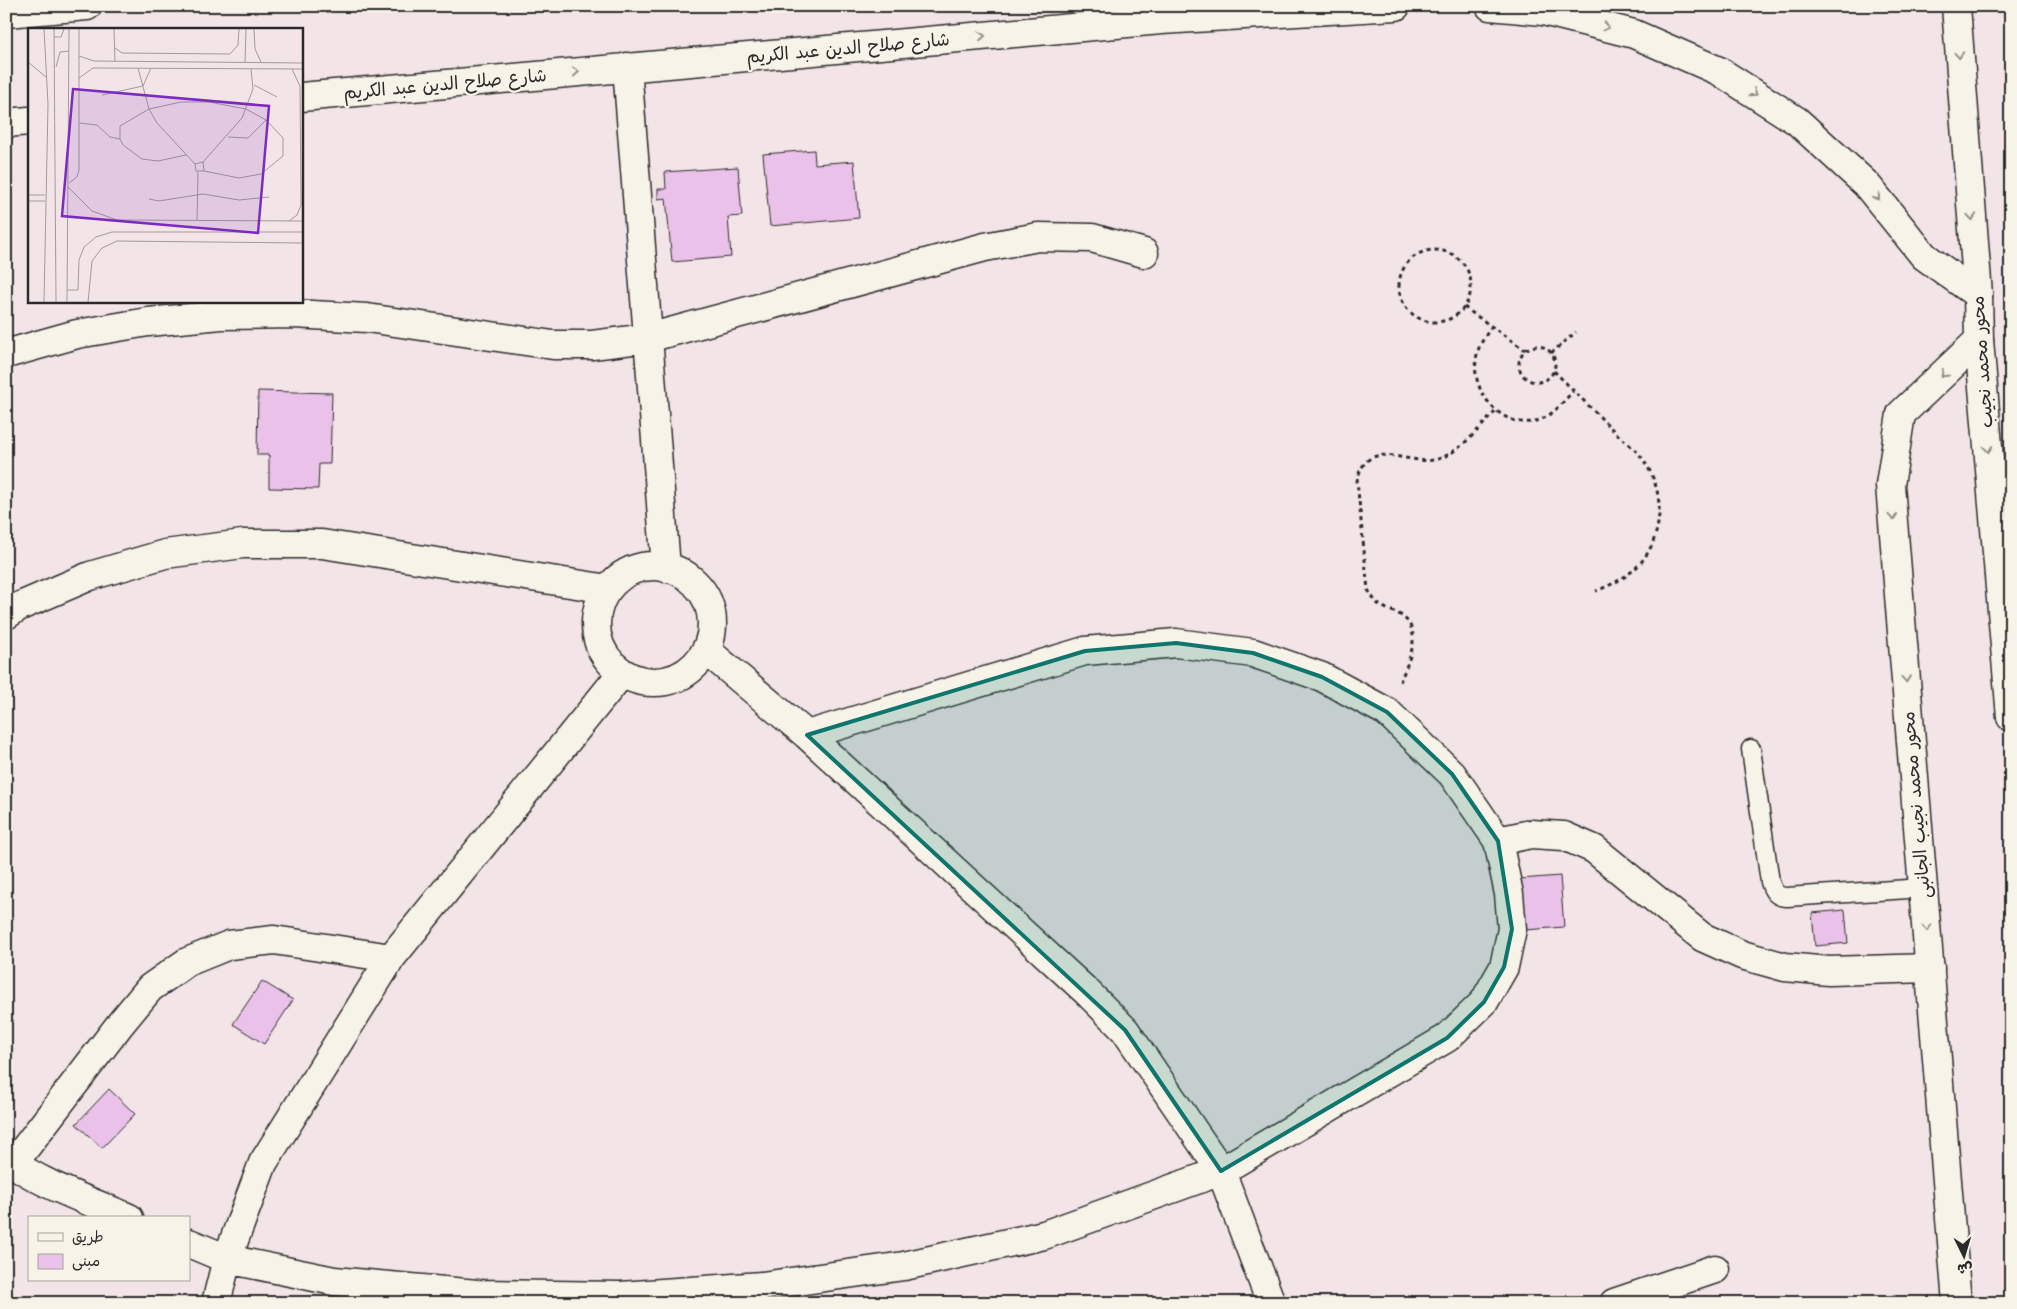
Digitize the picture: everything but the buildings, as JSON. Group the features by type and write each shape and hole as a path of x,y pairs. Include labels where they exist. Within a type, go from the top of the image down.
{"street":[{"path":"6,13 88,6"},
{"name":"شارع صلاح الدين عبد الكريم","path":"302,97 627,68 1161,13 1396,6"},
{"path":"1490,6 1543,11 1634,34 1719,71 1797,121 1866,184 1924,256 1978,295"},
{"name":"محور محمد نجيب","path":"1956,6 1978,295 1979,340 2011,717"},
{"path":"627,68 666,568"},
{"path":"6,123 28,121"},
{"path":"6,354 77,334 148,322 221,315 294,314 367,318 553,345 592,345 648,338 985,247 1038,237 1092,238 1144,253"},
{"name":"محور محمد نجيب الجانبى","path":"1957,1303 1890,484 1902,414 1979,340"},
{"path":"6,615 90,576 166,554 243,544 322,544 608,589"},
{"path":"650,567 666,568 682,574 696,584 707,599 712,616 712,634 706,650 691,669 669,681 644,682 622,673 608,660 599,643 596,624 599,606 608,589 620,577 634,570 650,567"},
{"path":"190,1243 227,1260 334,1281 477,1294 620,1296 762,1286 904,1266 1044,1235 1221,1171 1447,1038 1484,1002 1504,967 1512,930 1509,894 1498,841 1452,774 1387,712 1322,677 1253,653 1176,642 1085,651 806,735"},
{"path":"706,650 806,735 1087,992 1125,1030 1221,1171 1271,1303"},
{"path":"216,1303 227,1260 262,1163 391,958 622,673"},
{"path":"1498,841 1531,834 1564,836 1594,849 1702,937 1742,955 1785,967 1829,971 1930,968"},
{"path":"124,1216 57,1187 10,1161 150,988 187,962 229,946 274,940 391,958"},
{"path":"1614,1303 1715,1269"}],"lane":[{"path":"1751,750 1770,882 1776,894 1787,897 1923,888"}],"path":[{"path":"1428,251 1442,251 1455,257 1465,266 1470,279 1470,294 1464,307 1454,316 1442,322 1427,321 1414,316 1404,306 1399,293 1399,279 1404,266 1414,256 1428,251"},
{"path":"1464,307 1525,350"},
{"path":"1492,326 1480,343 1475,362 1477,380 1484,397 1496,411 1520,423 1541,420 1558,408 1574,391"},
{"path":"1551,353 1576,332"},
{"path":"1534,346 1543,348 1551,353 1555,362 1554,371 1548,379 1540,382 1530,382 1523,376 1519,367 1520,358 1525,350 1534,346"},
{"path":"1554,371 1621,439 1638,453 1652,474 1659,497 1659,522 1652,546 1632,572 1619,582 1596,591"},
{"path":"1387,712 1412,651 1414,638 1410,626 1402,616 1377,603 1368,590 1357,482 1359,471 1367,460 1377,455 1389,454 1418,461 1439,459 1458,449 1496,411"}],"highlighted area":[{"path":"1176,643 1253,653 1322,677 1387,712 1452,774 1498,841 1512,929 1504,967 1484,1002 1447,1038 1221,1171 1125,1030 807,735 1085,651"}]}
